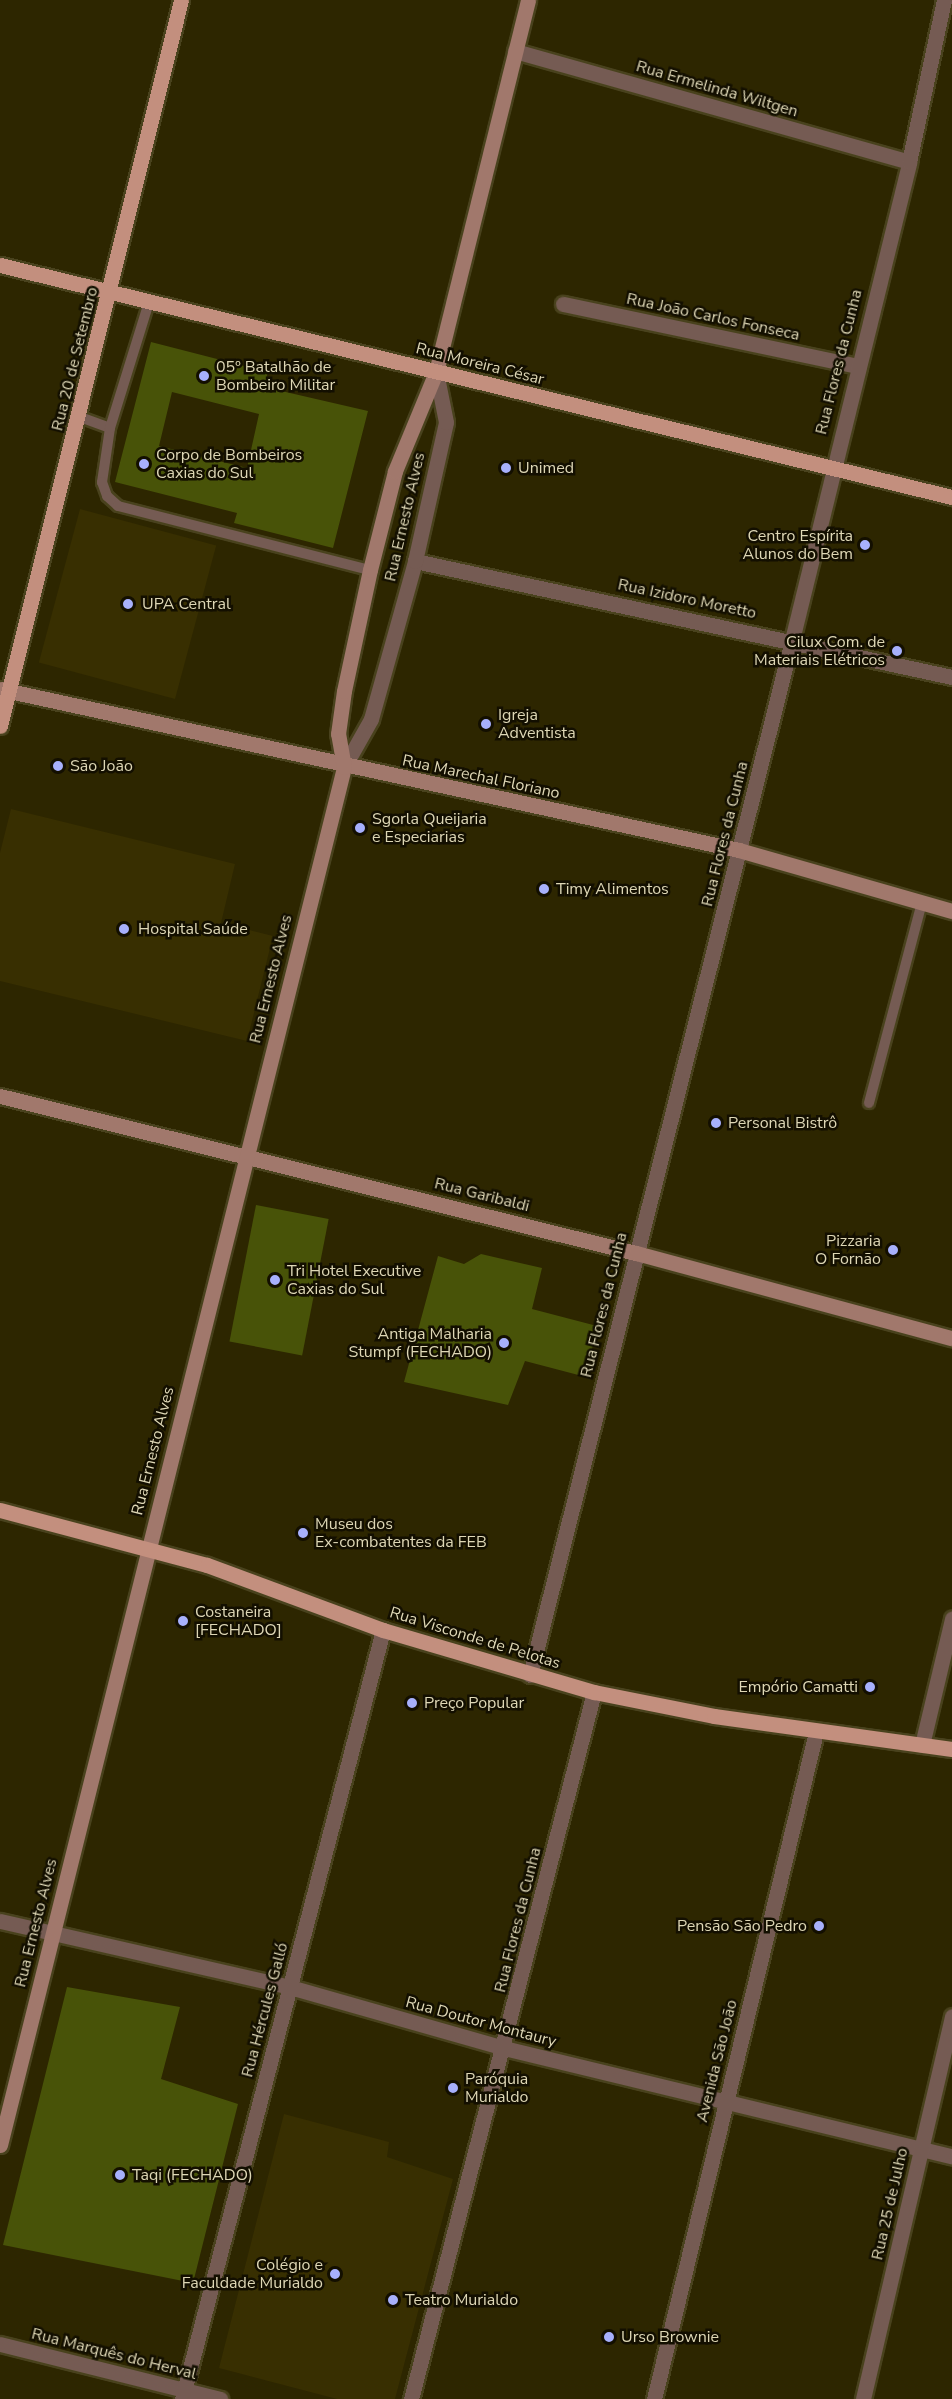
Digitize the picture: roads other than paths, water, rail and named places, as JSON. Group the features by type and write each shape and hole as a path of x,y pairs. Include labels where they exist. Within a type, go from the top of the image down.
{"main road":[{"name":"Rua 20 de Setembro","path":"0,726 4,690 80,417 181,0"},
{"name":"Rua Moreira César","path":"0,265 952,497"},
{"name":"Rua Visconde de Pelotas","path":"0,1510 147,1547 383,1630 594,1692 816,1732 952,1749"}],"street":[{"name":"Rua Ernesto Alves","path":"344,767 338,735 341,712 370,570 395,471 436,372 528,0"},
{"name":"Rua Flores da Cunha","path":"530,1675 792,640 831,468 909,162 944,0"},
{"name":"Rua Ermelinda Wiltgen","path":"515,51 909,162"},
{"name":"Rua João Carlos Fonseca","path":"563,303 856,366"},
{"name":"Rua Ernesto Alves","path":"0,2145 245,1153 344,767 371,719 415,561 446,422 436,372"},
{"name":"Rua Izidoro Moretto","path":"415,561 792,640 952,677"},
{"name":"Rua Marechal Floriano","path":"4,690 344,767 739,850 952,911"},
{"name":"Rua Garibaldi","path":"0,1096 245,1153 636,1253 952,1338"},
{"path":"922,1745 952,1619"},
{"name":"Rua Hércules Galló","path":"184,2394 383,1630"},
{"name":"Rua Flores da Cunha","path":"411,2399 504,2048 594,1692"},
{"name":"Avenida São João","path":"654,2399 816,1732"},
{"name":"Rua Doutor Montaury","path":"0,1921 290,1987 504,2048 952,2157"},
{"name":"Rua 25 de Julho","path":"863,2399 952,2016"},
{"name":"Rua Marquês do Herval","path":"0,2344 184,2394 220,2399"}],"lane":[{"path":"149,302 110,428 102,482 107,496 118,506 370,570"},
{"path":"80,417 110,428"},
{"path":"869,1103 922,903"}],"place":[{"name":"05º Batalhão de Bombeiro Militar","path":"204,376"},
{"name":"Corpo de Bombeiros Caxias do Sul","path":"144,464"},
{"name":"Unimed","path":"506,468"},
{"name":"Centro Espírita Alunos do Bem","path":"865,545"},
{"name":"UPA Central","path":"128,604"},
{"name":"Cilux Com. de Materiais Elétricos","path":"897,651"},
{"name":"Igreja Adventista","path":"486,724"},
{"name":"São João","path":"58,766"},
{"name":"Sgorla Queijaria e Especiarias","path":"360,828"},
{"name":"Timy Alimentos","path":"544,889"},
{"name":"Hospital Saúde","path":"124,929"},
{"name":"Personal Bistrô","path":"716,1123"},
{"name":"Pizzaria O Fornão","path":"893,1250"},
{"name":"Tri Hotel Executive Caxias do Sul","path":"275,1280"},
{"name":"Antiga Malharia Stumpf (FECHADO)","path":"504,1343"},
{"name":"Museu dos Ex-combatentes da FEB","path":"303,1533"},
{"name":"Costaneira [FECHADO]","path":"183,1621"},
{"name":"Empório Camatti","path":"870,1687"},
{"name":"Preço Popular","path":"412,1703"},
{"name":"Pensão São Pedro","path":"819,1926"},
{"name":"Paróquia Murialdo","path":"453,2088"},
{"name":"Taqi (FECHADO)","path":"120,2175"},
{"name":"Colégio e Faculdade Murialdo","path":"335,2274"},
{"name":"Teatro Murialdo","path":"393,2300"},
{"name":"Urso Brownie","path":"609,2337"}]}
